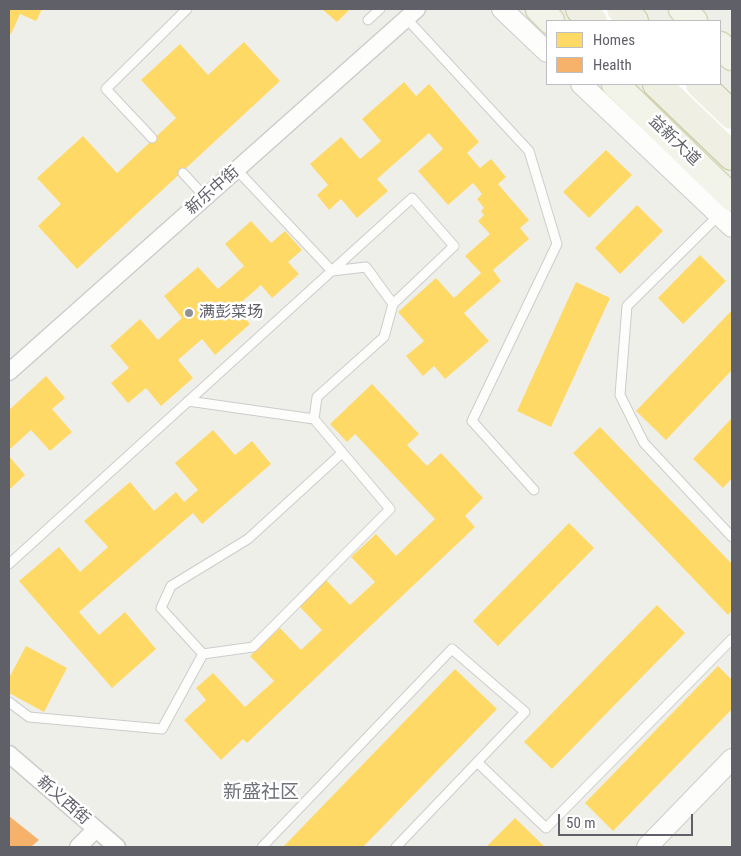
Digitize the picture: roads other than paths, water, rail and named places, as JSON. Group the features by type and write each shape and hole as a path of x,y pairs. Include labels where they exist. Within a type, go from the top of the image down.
{"highway":[{"path":"580,9 591,20"},
{"path":"621,9 633,20"},
{"path":"658,85 732,156"},
{"path":"701,85 732,115"}],"main road":[{"path":"539,9 551,20"},
{"path":"682,9 693,20"},
{"path":"721,47 732,57"},
{"name":"益新大道","path":"616,85 729,210"}],"street":[{"path":"502,9 546,51"},
{"path":"598,9 610,20"},
{"name":"新乐中街","path":"9,372 412,13"},
{"path":"582,85 729,210"},
{"path":"678,85 732,137"},
{"name":"新义西街","path":"9,754 118,847"},
{"path":"647,847 732,759"},
{"path":"78,847 96,829"}],"lane":[{"path":"152,138 106,88 187,9"},
{"path":"368,20 380,9"},
{"path":"412,13 530,151 556,244 472,421 534,490"},
{"path":"237,170 332,271"},
{"path":"183,173 205,197"},
{"path":"9,564 412,198 454,246 393,304 384,337 317,398 314,419"},
{"path":"729,210 627,306 620,395 644,443 732,536"},
{"path":"332,271 366,266 393,304"},
{"path":"188,401 314,419 390,510 253,647 203,654"},
{"path":"203,654 161,608 171,586 248,539 342,453"},
{"path":"477,762 546,828 732,639"},
{"path":"262,847 452,649 525,712 396,847"},
{"path":"9,702 29,717 162,729 203,654"}],"place":[{"name":"满彭菜场","path":"189,313"}],"district":[{"name":"新盛社区","path":"261,793"}]}
